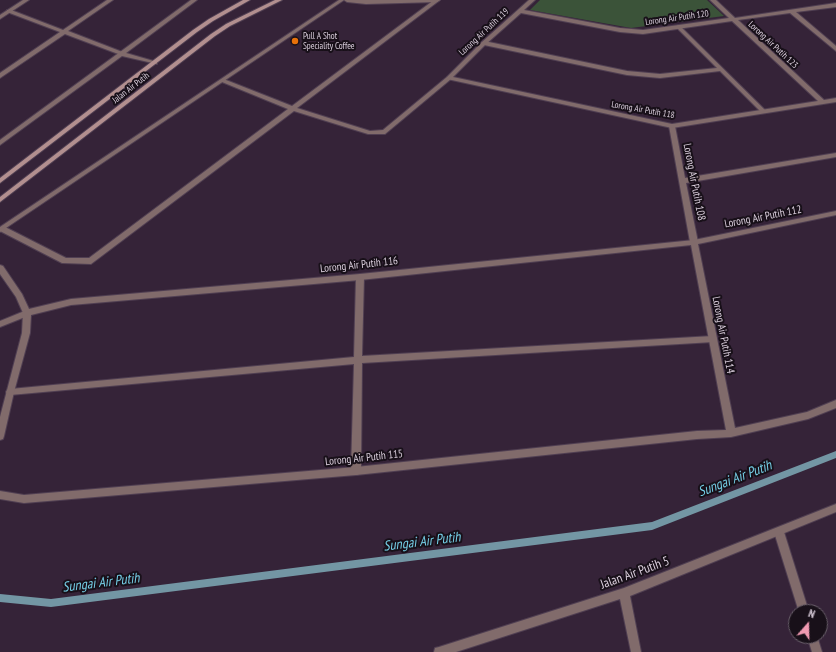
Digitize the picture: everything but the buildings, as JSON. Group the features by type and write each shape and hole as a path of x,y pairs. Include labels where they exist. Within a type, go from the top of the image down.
{"street":[{"path":"0,17 26,0"},
{"path":"0,76 110,0"},
{"path":"0,143 123,54 194,0"},
{"name":"Jalan Air Putih","path":"0,181 212,20 247,0"},
{"name":"Jalan Air Putih","path":"0,200 213,35 228,25 279,0"},
{"path":"1,230 342,0"},
{"path":"347,0 366,2 437,0"},
{"path":"1,230 65,261 91,261 437,0"},
{"name":"Lorong Air Putih 119","path":"224,80 293,110 370,133 385,132 448,78 532,0"},
{"name":"Lorong Air Putih 123","path":"712,0 822,102"},
{"name":"Lorong Air Putih 120","path":"520,11 620,30 643,32 836,5"},
{"path":"9,11 123,54 155,63"},
{"path":"791,11 836,49"},
{"path":"679,27 764,112"},
{"path":"484,43 627,73 660,76 721,69"},
{"name":"Lorong Air Putih 118","path":"448,78 672,126 836,100"},
{"name":"Lorong Air Putih 108","path":"672,126 694,242"},
{"path":"683,181 836,155"},
{"name":"Lorong Air Putih 112","path":"694,242 836,213"},
{"name":"Lorong Air Putih 116","path":"0,324 27,313 71,302 360,277 694,242"},
{"name":"Lorong Air Putih 114","path":"694,242 731,433"},
{"path":"0,268 19,296 27,313 26,333 0,436"},
{"path":"356,471 360,277"},
{"path":"10,392 358,360 713,339"},
{"name":"Lorong Air Putih 115","path":"0,495 24,500 356,471 697,435 731,433 808,415 836,404"},
{"name":"Jalan Air Putih 5","path":"440,652 624,593 836,508"},
{"path":"779,532 802,604"},
{"path":"624,593 636,652"}],"green space":[{"path":"540,0 707,0 724,16 631,28 530,10"}],"waterway":[{"name":"Sungai Air Putih","path":"0,598 51,603 652,526 836,454"}],"place":[{"name":"Pull A Shot Speciality Coffee","path":"295,41"}]}
